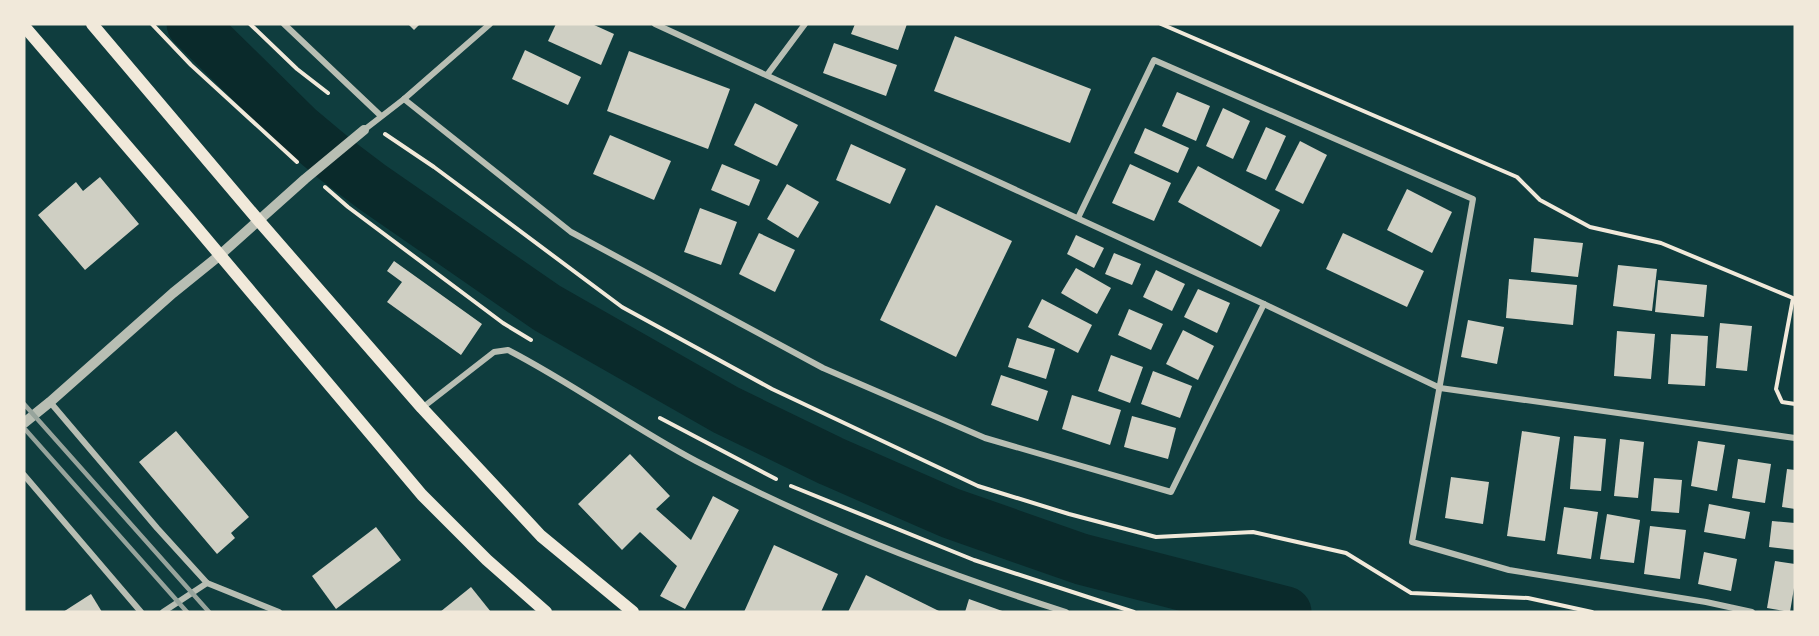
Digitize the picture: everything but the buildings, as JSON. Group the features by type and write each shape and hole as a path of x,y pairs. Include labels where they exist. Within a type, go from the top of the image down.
{"main road":[{"path":"92,24 422,408 541,536 633,612"},
{"path":"24,26 422,495 487,560 546,612"}],"street":[{"path":"284,24 381,116"},
{"path":"24,423 312,173 404,99 490,24"},
{"path":"655,24 1264,303 1440,388 1795,438"},
{"path":"767,75 805,24"},
{"path":"1078,218 1155,60 1473,200 1412,542 1509,570 1706,602 1752,612"},
{"path":"404,99 571,232 823,368 985,438 1171,492 1264,303"},
{"path":"422,408 494,352 507,350 684,454 757,492 849,533 953,574 1066,612"},
{"path":"50,402 207,583 279,612"},
{"path":"24,475 141,612"},
{"path":"163,612 207,583"}],"path":[{"path":"152,24 191,65 348,207 503,323 533,341"},
{"path":"1161,24 1517,177 1540,200 1590,227 1662,243 1793,298 1776,389 1782,402 1795,404"},
{"path":"653,414 796,488 974,560 1134,612"}],"waterway":[{"path":"192,24 298,128 372,187 547,308 726,410 831,461 950,513 1081,559 1286,612"}],"railway":[{"path":"24,404 209,612"},
{"path":"24,428 187,612"}]}
